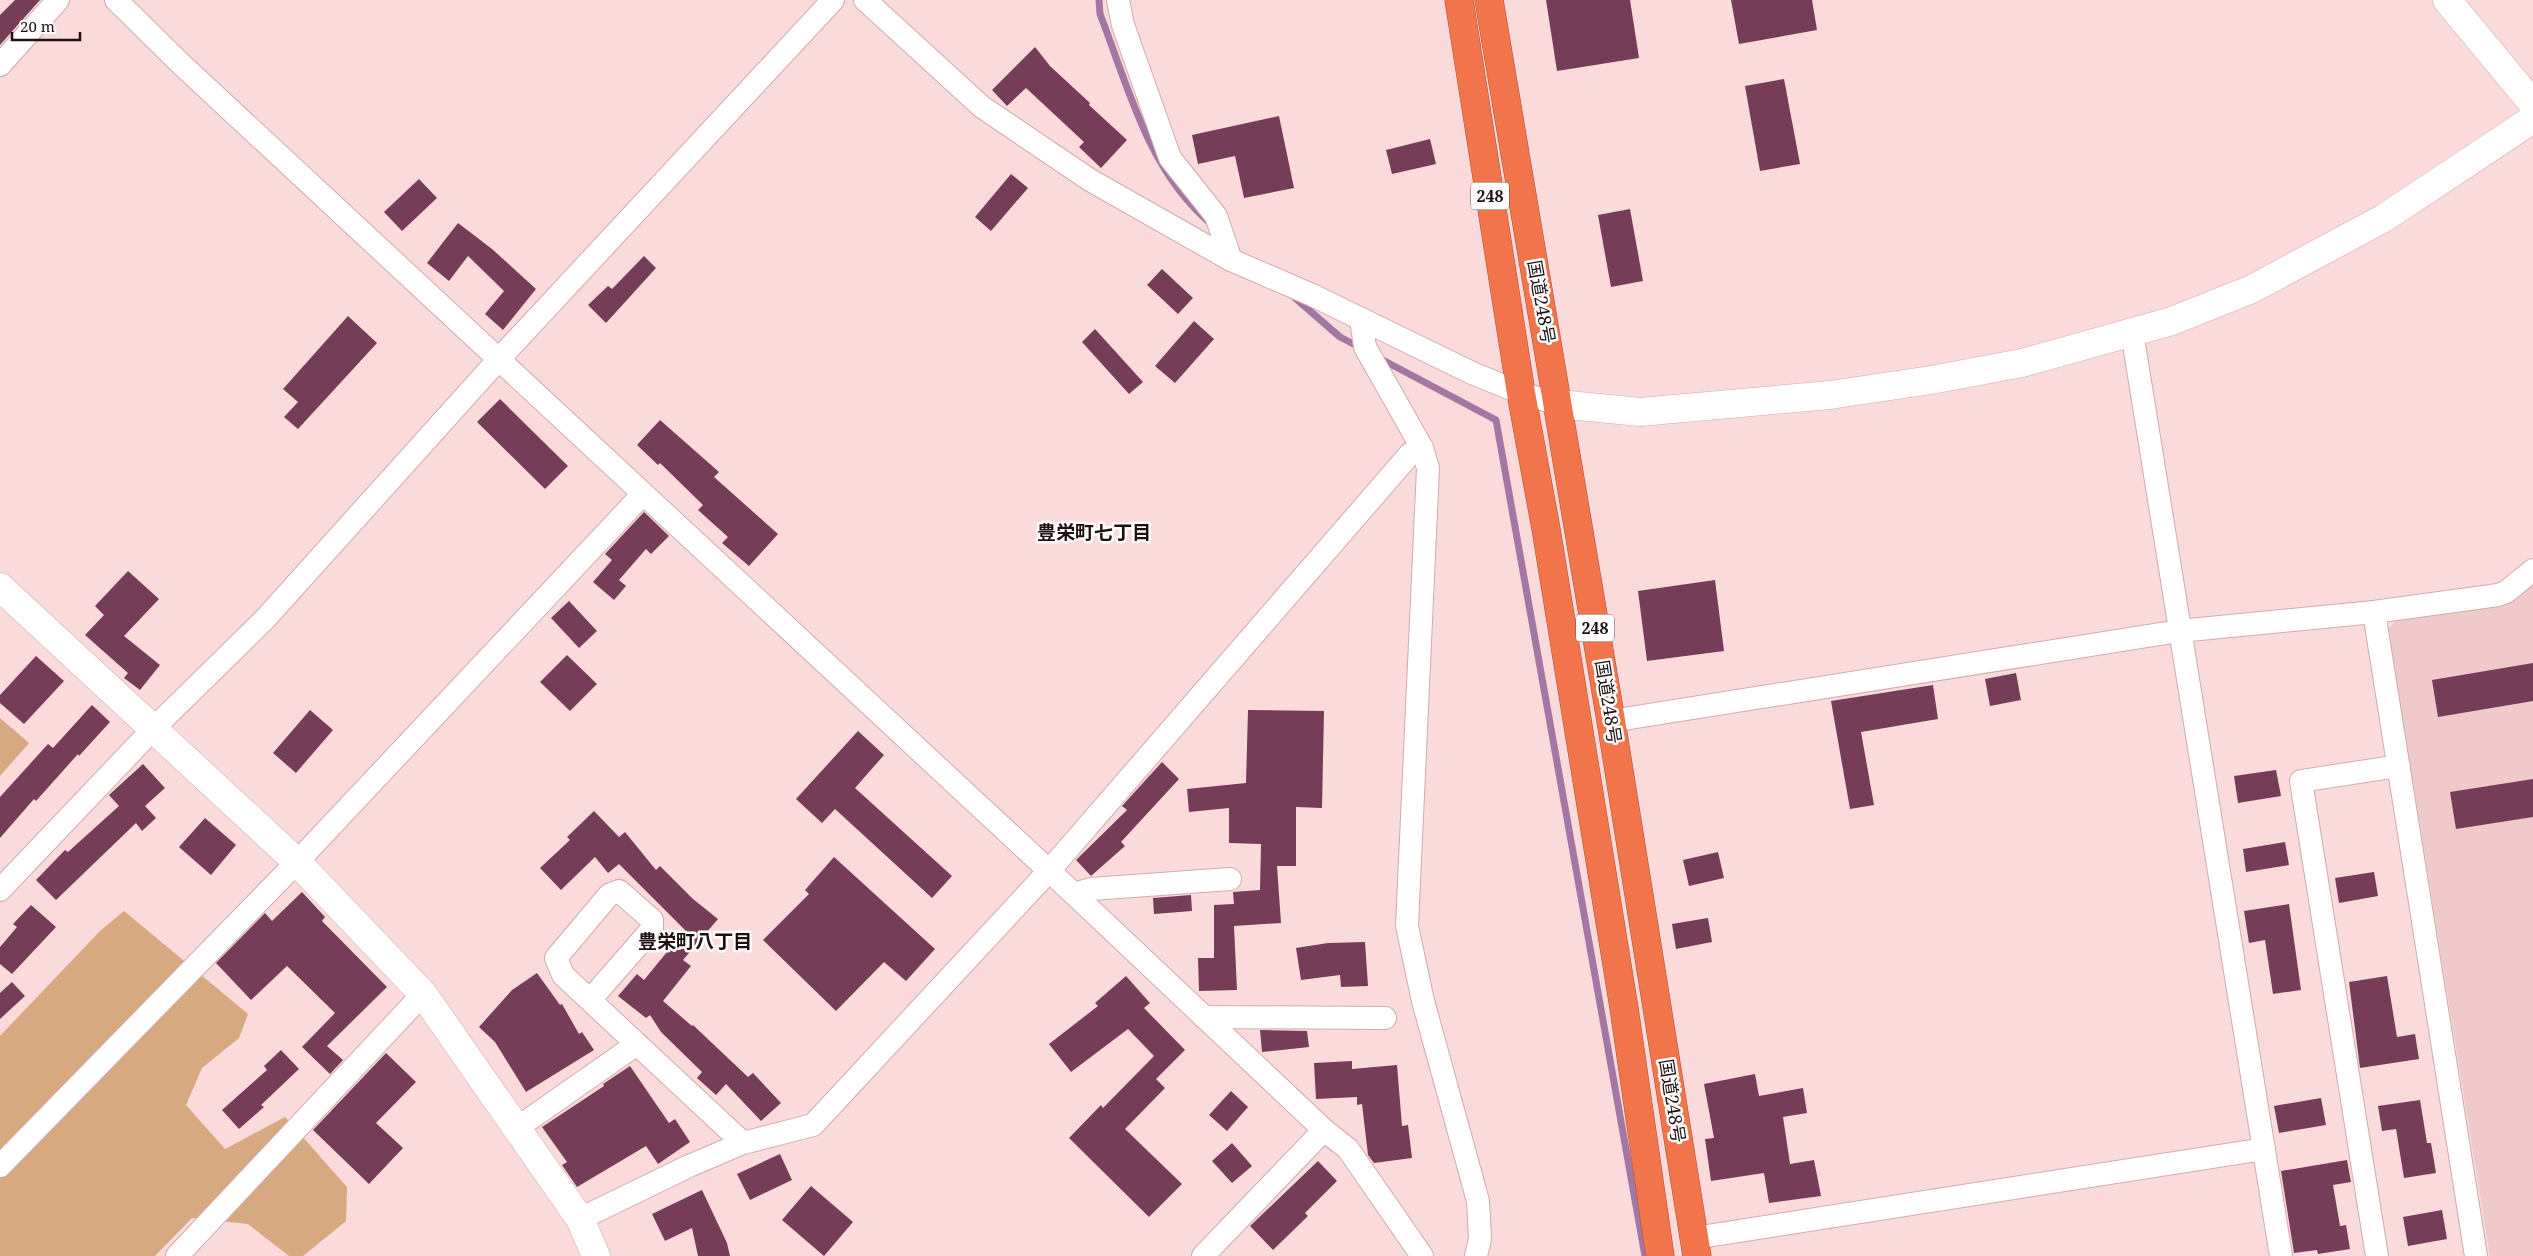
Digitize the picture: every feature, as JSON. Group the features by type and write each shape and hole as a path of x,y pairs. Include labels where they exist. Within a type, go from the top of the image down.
{"highway":[{"name":"国道248号","path":"1459,0 1521,393 1547,539 1624,1008 1660,1256"},
{"name":"国道248号","path":"1489,0 1611,721 1695,1247"}],"street":[{"path":"0,65 58,0"},
{"path":"116,0 182,65 1048,872 1074,894 1324,1130 1348,1149 1422,1256"},
{"path":"138,0 152,14 172,43 182,65"},
{"path":"0,890 154,728 265,620 498,359 833,0"},
{"path":"865,0 982,107 1090,180 1231,260 1362,319 1472,373 1521,393 1558,404 1640,412 1830,395 1930,380 2022,362 2172,321 2252,288 2300,265 2384,218 2533,119"},
{"path":"1118,0 1123,25 1170,158 1216,216 1231,260"},
{"path":"2447,0 2533,104"},
{"path":"1362,319 1364,347 1422,448 1428,468 1407,926 1423,1001 1478,1201 1480,1239 1476,1256"},
{"path":"2132,332 2281,1256"},
{"path":"580,1219 689,1166 743,1143 813,1125 1048,872 1410,454 1422,448"},
{"path":"0,1166 297,862 643,494"},
{"path":"1611,721 2180,632 2374,612 2498,595 2506,592 2533,570"},
{"path":"0,587 297,862 423,994 580,1219 596,1256"},
{"path":"2374,612 2476,1256"},
{"path":"2377,1256 2301,781 2399,766"},
{"path":"1074,894 1091,889 1230,879"},
{"path":"590,1000 652,929 652,920 619,892 608,895 556,958 563,975 743,1143"},
{"path":"177,1256 423,994"},
{"path":"1204,1017 1385,1018"},
{"path":"517,1128 637,1044"},
{"path":"1203,1256 1324,1130"},
{"path":"1695,1247 2264,1149"}],"shaded area":[{"path":"2533,583 2533,1256 2490,1256 2388,629 2396,621 2508,603"},
{"path":"0,718 29,743 0,776"},
{"path":"124,911 248,1014 239,1038 202,1068 186,1105 225,1149 285,1117 347,1187 346,1221 303,1256 289,1256 248,1224 192,1218 155,1256 0,1256 0,1036 100,931"}],"building":[{"path":"15,0 40,0 0,45 0,15"},
{"path":"1546,0 1630,0 1639,58 1557,71"},
{"path":"1731,0 1812,0 1817,30 1739,44"},
{"path":"1035,47 1050,66 1127,140 1101,168 1079,147 1084,142 1026,88 1007,106 992,90"},
{"path":"1784,79 1800,164 1760,171 1745,86"},
{"path":"1279,116 1294,188 1244,198 1235,156 1198,164 1192,135"},
{"path":"1430,139 1436,164 1392,174 1386,150"},
{"path":"1011,174 1028,188 991,231 975,217"},
{"path":"419,179 437,198 402,231 384,212"},
{"path":"1630,209 1643,281 1611,287 1598,215"},
{"path":"458,223 492,249 536,289 503,330 485,314 504,291 468,256 449,281 427,263"},
{"path":"644,256 656,268 606,323 588,305 608,286 612,289"},
{"path":"1162,269 1193,298 1178,314 1147,285"},
{"path":"348,316 377,343 298,429 284,417 298,402 283,389"},
{"path":"1194,321 1214,339 1175,383 1155,366"},
{"path":"1095,329 1143,382 1129,394 1082,342"},
{"path":"500,399 568,466 545,489 477,422"},
{"path":"660,420 719,472 714,477 778,534 749,566 722,543 728,537 698,510 703,505 660,463 658,465 637,445"},
{"path":"644,512 669,536 651,554 646,549 619,580 626,586 614,600 593,582 612,560 605,554"},
{"path":"128,571 159,599 124,636 160,665 140,690 124,678 128,673 85,635 104,615 95,606"},
{"path":"1715,580 1724,651 1647,661 1638,591"},
{"path":"569,601 597,631 579,648 551,618"},
{"path":"567,655 597,684 570,711 540,682"},
{"path":"36,656 64,681 24,724 0,703 0,695"},
{"path":"2533,663 2533,701 2438,717 2432,680"},
{"path":"2016,673 2021,700 1990,706 1985,679"},
{"path":"1933,685 1938,719 1861,732 1874,805 1850,809 1831,701"},
{"path":"92,705 110,722 36,801 34,799 0,838 0,797 48,744 53,748"},
{"path":"310,710 333,730 296,773 273,753"},
{"path":"1248,710 1324,711 1322,808 1296,807 1296,866 1277,866 1281,923 1234,926 1237,990 1199,991 1198,958 1214,958 1214,905 1234,904 1233,892 1260,890 1261,844 1229,843 1229,808 1189,812 1187,789 1246,783"},
{"path":"858,731 884,755 855,788 952,876 932,898 835,809 822,823 796,799"},
{"path":"1162,762 1179,779 1121,842 1125,846 1091,876 1076,860 1127,810 1122,806"},
{"path":"143,764 165,788 145,806 156,818 142,831 136,823 56,900 36,880 65,850 68,852 119,806 109,795"},
{"path":"2276,770 2281,796 2238,803 2234,776"},
{"path":"2533,779 2533,817 2456,829 2450,792"},
{"path":"594,811 619,837 625,832 656,870 660,866 693,899 718,919 683,960 691,966 663,1001 693,1025 748,1077 753,1073 781,1103 761,1121 726,1084 716,1095 697,1078 702,1072 661,1032 650,1015 646,1018 618,996 637,974 644,980 685,930 619,864 608,873 595,857 561,890 540,868 570,840 567,837"},
{"path":"205,818 236,845 211,875 179,847"},
{"path":"2285,842 2289,865 2246,872 2243,849"},
{"path":"1718,852 1724,878 1689,886 1683,860"},
{"path":"834,857 935,949 906,981 884,962 836,1011 763,940 809,894 805,890"},
{"path":"2374,872 2378,896 2339,903 2335,878"},
{"path":"302,892 325,917 322,921 387,987 327,1046 343,1060 330,1074 302,1047 335,1013 287,966 251,1000 216,963 265,913 272,921"},
{"path":"1191,895 1192,911 1154,914 1153,898"},
{"path":"2289,904 2301,990 2273,994 2265,940 2249,943 2244,911"},
{"path":"31,905 56,927 12,974 0,964 0,947 17,927 13,924"},
{"path":"1708,918 1712,942 1676,949 1672,924"},
{"path":"1365,942 1368,986 1341,987 1340,975 1301,980 1296,948 1328,943"},
{"path":"537,973 560,1005 562,1004 579,1034 582,1032 594,1050 526,1092 495,1042 479,1027 512,990"},
{"path":"1126,976 1150,1003 1144,1008 1185,1050 1156,1079 1165,1088 1125,1129 1182,1184 1149,1217 1069,1138 1101,1105 1103,1108 1154,1056 1128,1029 1071,1072 1049,1044 1098,1006 1095,1003"},
{"path":"2387,976 2397,1037 2415,1034 2419,1059 2360,1068 2349,982"},
{"path":"12,982 25,996 0,1019 0,993"},
{"path":"1260,1030 1307,1031 1309,1047 1262,1052"},
{"path":"281,1050 299,1069 261,1105 264,1107 239,1129 222,1110 267,1070 264,1066"},
{"path":"386,1053 416,1082 376,1123 403,1148 369,1184 313,1130"},
{"path":"1352,1061 1352,1069 1397,1065 1402,1126 1408,1125 1412,1158 1374,1163 1368,1155 1362,1104 1357,1105 1357,1097 1316,1099 1314,1063"},
{"path":"630,1066 669,1123 675,1119 690,1142 658,1164 646,1146 577,1187 562,1165 567,1162 542,1127 604,1086 603,1084"},
{"path":"1755,1074 1759,1096 1803,1088 1807,1113 1783,1117 1790,1164 1814,1160 1821,1196 1769,1203 1764,1173 1711,1181 1705,1139 1714,1138 1704,1084"},
{"path":"1231,1091 1248,1107 1227,1131 1209,1115"},
{"path":"2321,1098 2326,1125 2279,1133 2274,1106"},
{"path":"2420,1100 2427,1143 2431,1143 2436,1173 2404,1178 2396,1129 2382,1131 2378,1106"},
{"path":"1232,1143 1252,1166 1232,1183 1212,1161"},
{"path":"780,1154 792,1180 750,1200 737,1174"},
{"path":"2347,1160 2351,1182 2333,1185 2340,1226 2346,1225 2350,1249 2318,1254 2317,1250 2294,1253 2281,1171"},
{"path":"1318,1161 1337,1181 1305,1213 1308,1216 1273,1250 1250,1226"},
{"path":"811,1186 853,1222 824,1256 782,1220"},
{"path":"702,1190 727,1243 730,1256 698,1256 692,1228 665,1241 652,1214"},
{"path":"2442,1210 2447,1239 2408,1246 2403,1217"}],"waterway":[{"path":"1099,0 1100,14 1120,70 1155,152 1170,178 1188,201 1209,222"},
{"path":"1294,297 1340,337 1361,348"},
{"path":"1379,358 1496,420 1645,1256"}],"district":[{"name":"豊栄町七丁目","path":"1094,532"},
{"name":"豊栄町八丁目","path":"695,941"}]}
